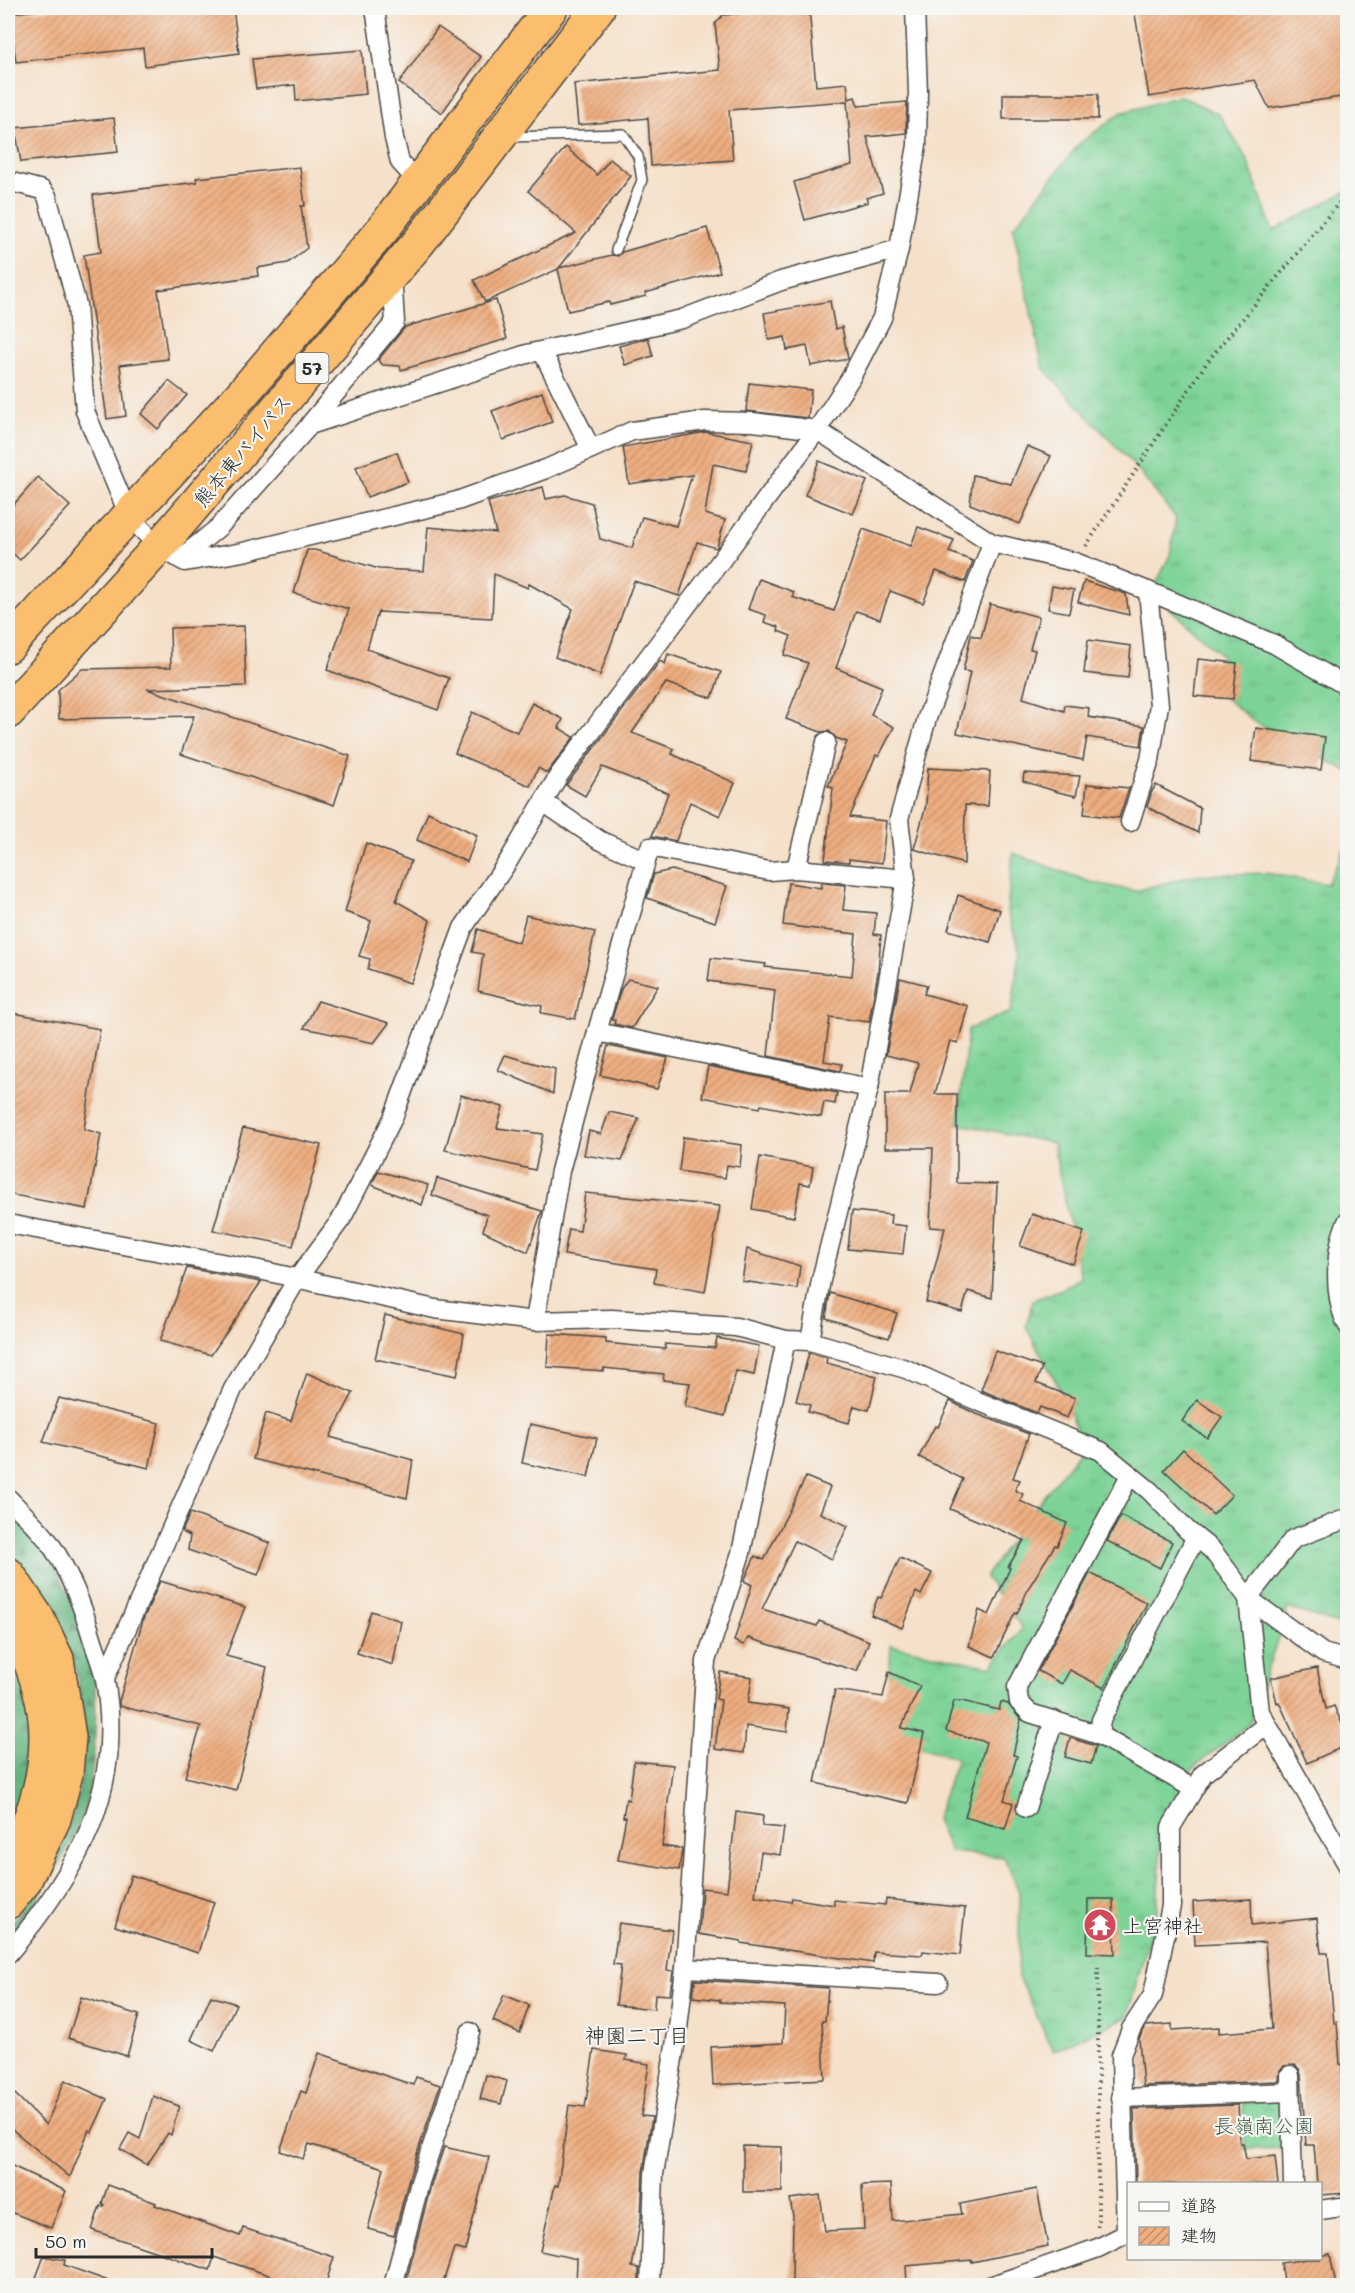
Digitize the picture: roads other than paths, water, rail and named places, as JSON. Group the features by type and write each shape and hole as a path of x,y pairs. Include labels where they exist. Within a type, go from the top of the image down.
{"highway":[{"name":"熊本東バイパス","path":"8,646 242,394 383,229 551,8"},
{"name":"熊本東バイパス","path":"8,712 170,553 392,274 598,8"},
{"path":"8,1574 36,1617 57,1659 69,1737 66,1774 54,1819 24,1881 8,1902"},
{"path":"8,1615 26,1648 40,1687 46,1756 39,1794 18,1851 8,1866"}],"street":[{"path":"375,8 394,138 400,162 419,183"},
{"path":"105,1678 233,1389 297,1279 342,1218 393,1118 463,928 509,860 559,775 817,430 850,379 882,318 899,249 917,145 915,8"},
{"path":"8,180 42,190 47,196 76,305 85,411 129,516 170,553 185,562 243,552 457,501 546,469 632,431 705,421 753,422 817,430 992,543 1076,562 1148,591 1274,644 1347,687"},
{"path":"310,425 542,351 682,319 782,281 899,249"},
{"path":"170,553 219,526 310,425 395,322 392,274"},
{"path":"542,351 591,449"},
{"path":"810,1341 821,1280 868,1088 906,879 899,819 927,718 992,543"},
{"path":"1130,822 1150,760 1159,705 1148,591"},
{"path":"796,869 826,742"},
{"path":"543,802 599,840 646,861"},
{"path":"535,1321 560,1171 650,846 769,871 796,869 906,879"},
{"path":"597,1032 868,1088"},
{"path":"1347,1220 1336,1271 1342,1316 1347,1326"},
{"path":"8,1224 255,1269 435,1309 535,1321 612,1319 736,1327 786,1340 810,1341 906,1369 975,1400 1101,1451 1131,1475 1212,1550 1248,1598 1323,1653 1347,1660"},
{"path":"650,2286 654,2174 685,1968 706,1661 741,1553 786,1340"},
{"path":"1131,1475 1017,1687 1019,1702 1030,1713 1099,1735 1194,1789"},
{"path":"8,1498 50,1543 69,1574 88,1623 105,1678 110,1717 108,1767 98,1808 71,1869 39,1917 8,1954"},
{"path":"1347,1518 1293,1539 1248,1598 1260,1712 1347,1866"},
{"path":"1099,1735 1101,1720 1196,1537"},
{"path":"1026,1808 1054,1720"},
{"path":"990,2286 1098,2248 1127,2233 1121,2055 1131,2029 1153,1995 1171,1906 1171,1827 1203,1774 1266,1725"},
{"path":"685,1968 938,1983"},
{"path":"393,2286 420,2182 470,2032"},
{"path":"1121,2098 1290,2084 1293,2182"},
{"path":"1322,2210 1347,2206"}],"lane":[{"path":"499,137 623,134 638,156 642,180 616,250"}],"place":[{"name":"上宮神社","path":"1100,1925"}],"district":[{"name":"神園二丁目","path":"637,2034"}],"park label":[{"name":"長嶺南公園","path":"1264,2125"}]}
